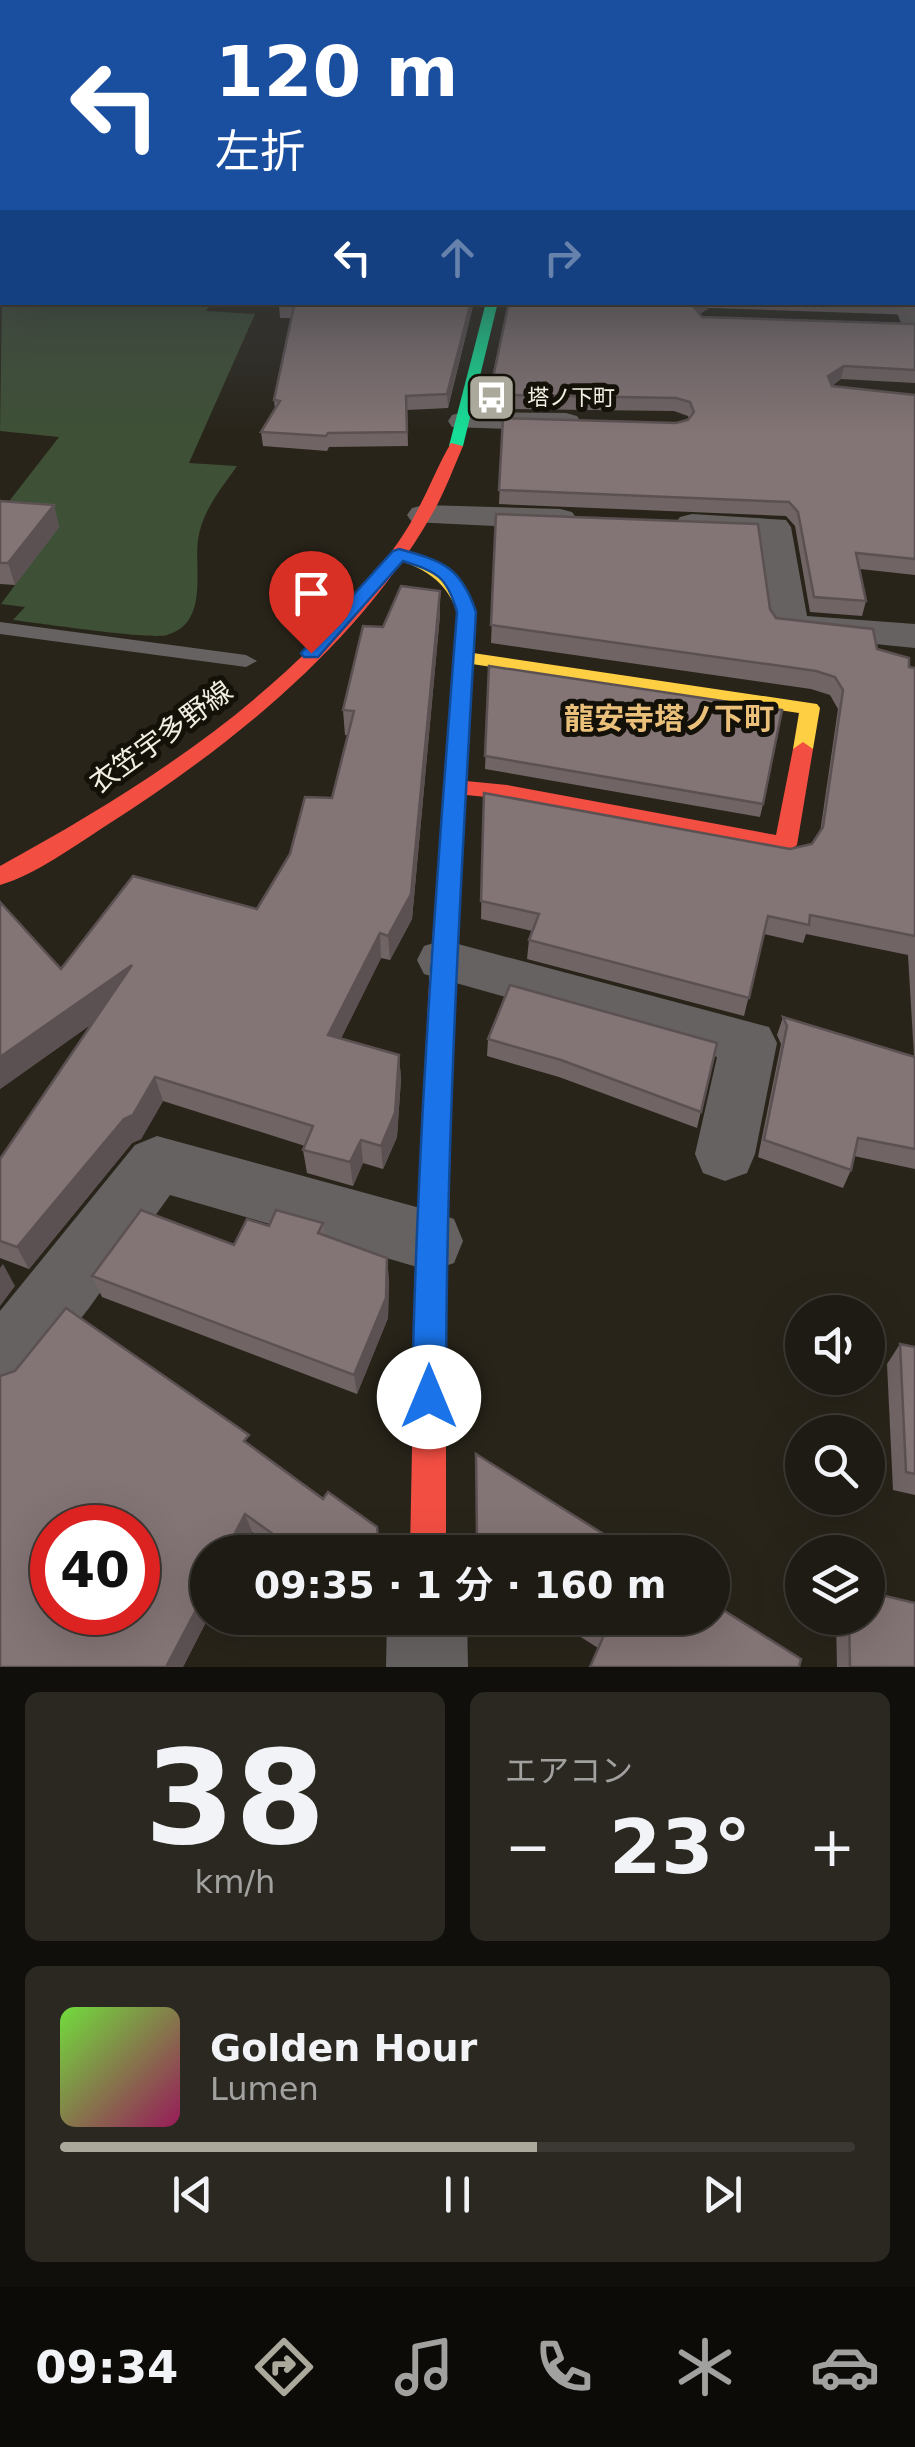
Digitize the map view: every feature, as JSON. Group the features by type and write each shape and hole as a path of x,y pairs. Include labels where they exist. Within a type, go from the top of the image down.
{"street":[{"name":"衣笠宇多野線","path":"0,878 40,858 160,780 265,696 311,653 399,554 446,472 464,421 491,305"},
{"path":"876,325 914,327"},
{"path":"464,421 600,422"},
{"path":"424,515 586,519"},
{"path":"661,522 774,528 789,626 915,636"},
{"path":"399,554 437,566 458,584 466,612 443,960 431,1241 428,1535"},
{"path":"456,787 507,792 786,844 810,708 464,656"},
{"path":"443,960 750,1043 725,1154"},
{"path":"0,1364 66,1286 157,1164 431,1241"},
{"path":"426,1667 427,1635"}],"lane":[{"path":"0,628 246,661"}],"green space":[{"path":"2,305 210,305 206,311 255,314 189,463 237,466 204,519 198,540 194,608 180,629 167,635 13,620 25,607 1,604 58,527 0,513 59,437 0,431"}],"building":[{"path":"279,305 470,305 447,394 406,396 407,432 326,436 261,432 280,401 274,400 294,306"},
{"path":"508,305 696,305 694,307 702,317 915,324 915,370 844,366 828,376 832,386 915,395 915,559 856,553 866,601 814,597 798,512 789,502 499,490 503,418 676,423 688,420 694,412 690,402 676,398 490,392"},
{"path":"0,501 54,505 8,563 0,563"},
{"path":"496,514 758,524 770,609 776,618 873,629 877,649 909,658 909,667 915,668 915,936 810,915 809,925 768,916 749,998 529,940 539,914 481,901 484,793 790,849 812,844 823,827 843,690 835,677 816,671 491,625"},
{"path":"401,586 440,591 411,894 388,936 380,933 328,1035 399,1055 395,1113 381,1146 361,1140 350,1162 303,1150 313,1126 155,1077 133,1115 124,1119 17,1247 0,1241 0,1159 132,965 0,1057 0,902 61,969 133,876 257,909 290,854 305,797 332,798 354,711 343,710 363,626 383,627"},
{"path":"489,666 782,710 763,804 485,756"},
{"path":"510,985 717,1043 701,1112 561,1060 488,1039"},
{"path":"783,1017 915,1057 915,1149 858,1138 851,1170 764,1140 787,1026"},
{"path":"141,1210 234,1245 247,1219 269,1226 276,1210 323,1223 318,1233 387,1258 386,1298 354,1375 92,1276"},
{"path":"66,1308 249,1435 244,1441 323,1499 328,1492 377,1527 378,1535 274,1535 245,1514 234,1535 190,1535 190,1621 166,1667 0,1667 0,1376 15,1371"},
{"path":"900,1344 915,1347 915,1474 906,1472"},
{"path":"476,1454 605,1535 477,1535"},
{"path":"885,1596 915,1603 915,1667 850,1667 849,1635 885,1635"},
{"path":"730,1614 801,1659 799,1667 590,1667 604,1635 730,1635"}],"traffic: fast":[{"path":"456,446 491,305"}],"traffic: slow":[{"path":"399,554 441,573 455,588 466,611 442,984"},
{"path":"464,657 810,708 803,749"}],"traffic: jam":[{"path":"0,877 65,841 200,751 266,698 327,641 380,579 424,514 456,446"},
{"path":"456,787 507,792 786,845 803,749"},
{"path":"428,1535 431,1241 442,984"}],"place":[{"name":"塔ノ下町","path":"492,397"}],"district":[{"name":"龍安寺塔ノ下町","path":"669,718"}],"route":[{"path":"311,653 399,554 437,566 458,584 466,612 443,960 429,1397"}]}
